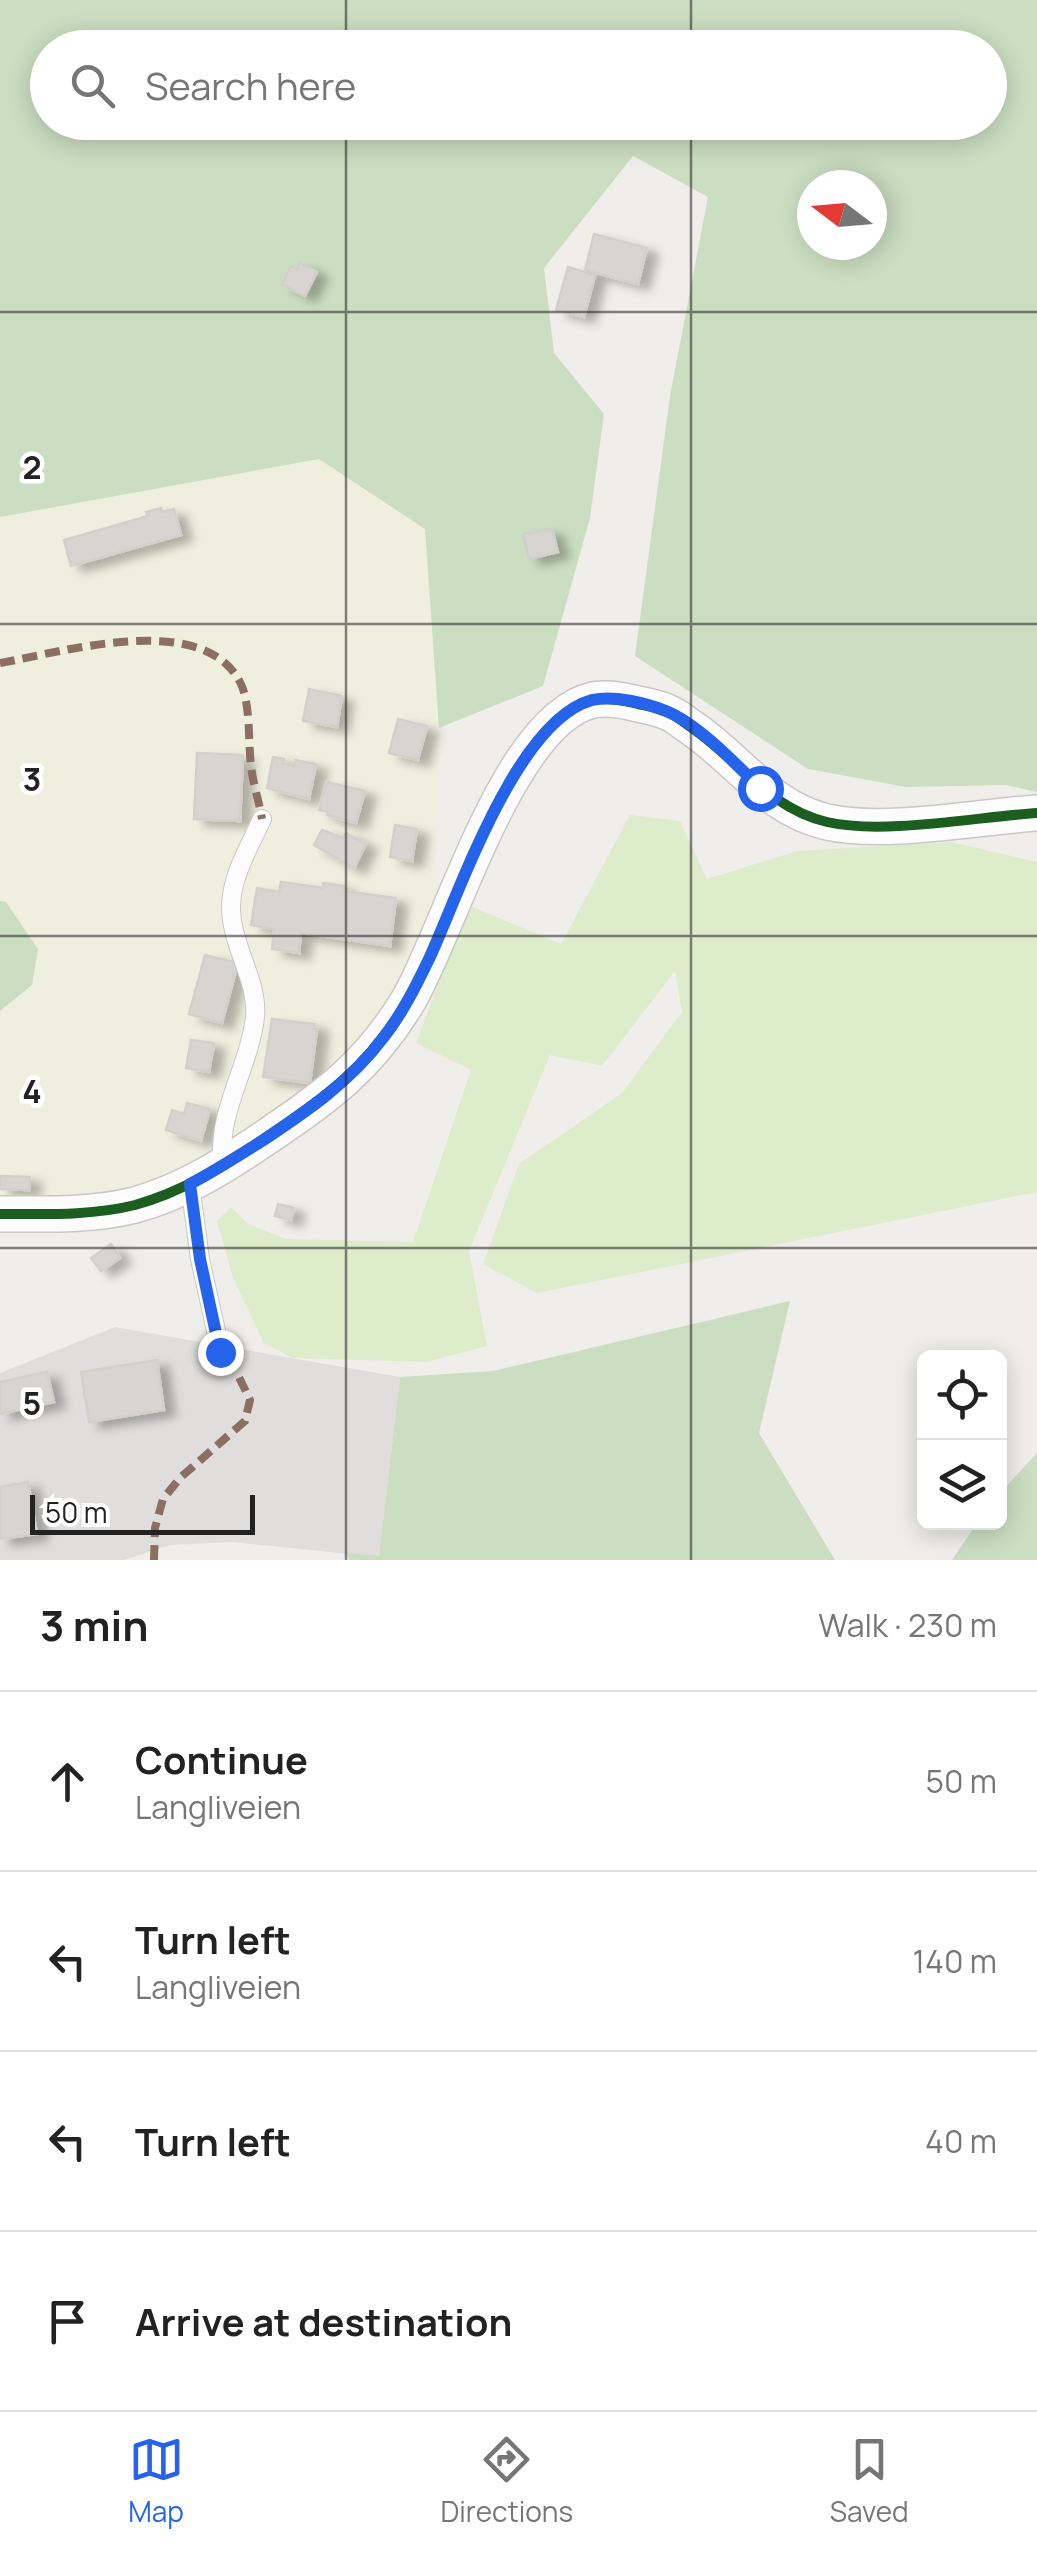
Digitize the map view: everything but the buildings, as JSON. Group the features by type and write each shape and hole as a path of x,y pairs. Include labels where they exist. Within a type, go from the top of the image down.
{"street":[{"path":"0,1214 104,1211 136,1204 224,1167 335,1090 385,1036 409,998 510,780 555,720 591,700 617,699 668,712 731,759 760,788 798,812 828,822 865,826 1037,812"}],"lane":[{"path":"224,1167 224,1119 255,1016 253,989 232,921 232,894 262,819"},
{"path":"190,1184 200,1259 220,1352"}],"shaded area":[{"path":"115,1327 400,1377 379,1557 232,1542 170,1545 124,1560 0,1560 0,1373"}],"green space":[{"path":"0,0 1037,0 1037,792 1006,785 906,787 808,769 635,656 670,396 708,197 633,156 544,268 554,353 604,414 590,518 543,686 439,728 425,529 319,459 0,517"},
{"path":"319,459 425,529 439,728 435,922 381,1026 281,1118 133,1196 0,1205 0,1011 32,985 6,902 0,901 0,517"},
{"path":"630,815 680,821 707,879 797,851 951,842 1037,862 1037,1192 537,1293 483,1264 519,1164 622,1093 682,1012 675,971 602,1066 550,1055 469,1251 487,1346 427,1362 293,1358 264,1343 233,1278 217,1221 231,1207 248,1224 286,1239 413,1242 471,1070 416,1043 468,905 561,944"},
{"path":"0,901 6,902 38,949 32,985 0,1011"},
{"path":"790,1301 759,1433 835,1560 349,1560 347,1553 379,1556 400,1377 493,1371"},
{"path":"1037,1453 1037,1560 952,1560 972,1530 1007,1530 1007,1485"}],"marked path":[{"path":"0,663 129,641 164,641 195,647 221,660 244,691 252,773 262,819"},
{"path":"154,1560 155,1528 163,1499 180,1478 245,1421 250,1400 236,1371 221,1353"}],"cycle path":[{"path":"0,1214 102,1211 169,1193 247,1150 344,1080 377,1045 408,1001 484,831 534,745 562,715 593,700 621,700 670,713 771,795 827,822 902,826 1037,813"}],"route":[{"path":"220,1352 200,1259 190,1184 224,1167 335,1090 385,1036 429,959 488,821 510,780 555,720 591,700 617,699 668,712 731,759 760,788"}]}
